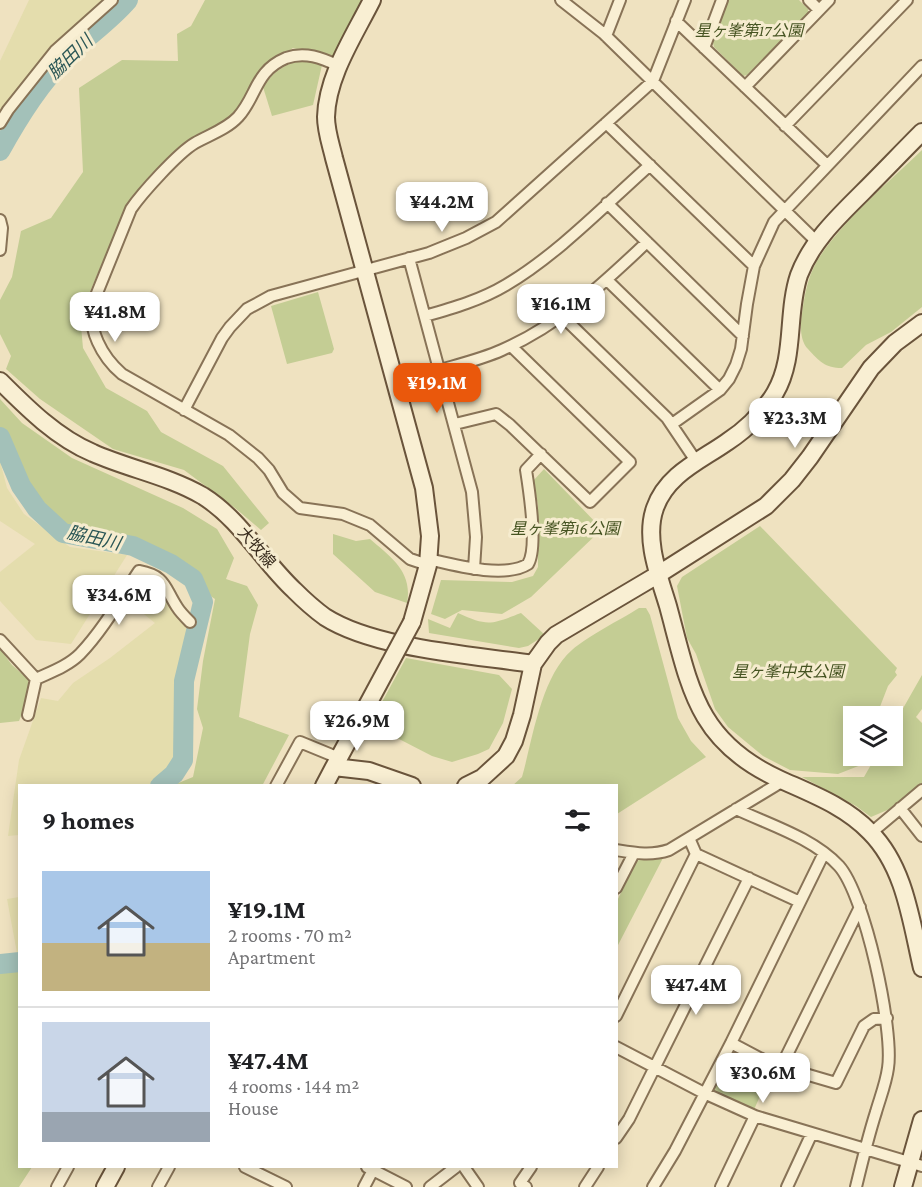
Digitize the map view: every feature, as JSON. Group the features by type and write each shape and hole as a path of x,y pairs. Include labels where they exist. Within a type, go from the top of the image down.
{"street":[{"path":"0,123 55,51 112,0"},
{"path":"325,784 412,622 428,562 430,536 424,488 334,158 326,119 327,101 339,66 372,0"},
{"path":"561,0 606,36 817,242"},
{"path":"606,36 620,0"},
{"path":"184,410 222,338 247,309 271,296 450,246 496,222 653,81 685,0"},
{"path":"704,48 723,0"},
{"path":"809,0 819,10"},
{"path":"745,87 829,0"},
{"path":"785,126 907,0"},
{"path":"676,21 827,165"},
{"path":"339,66 306,54 294,55 273,65 261,76 238,118 192,144 140,196 131,209 90,315 93,328 111,364 122,374 229,435 258,458 269,470 283,493 300,508 343,514 370,525 410,559 474,569 523,567 530,560 531,498 526,470 541,454"},
{"path":"672,424 720,390 736,365 754,266 766,235 784,210 922,66"},
{"path":"606,123 754,266"},
{"path":"922,132 834,221 817,242 799,276 793,300 790,344 785,368 776,391 764,410 748,427 696,461 669,482 655,509 651,540 688,678 702,715 730,749 755,768 834,804 848,812 872,833 889,857 904,891 922,968"},
{"path":"425,316 472,302 506,285 551,252 650,165"},
{"path":"607,203 743,336"},
{"path":"0,220 2,228 0,250"},
{"path":"440,370 475,361 511,346 562,316 607,280 647,242"},
{"path":"409,258 467,467 474,506 476,537 474,569"},
{"path":"607,280 720,390"},
{"path":"562,316 672,424 696,461"},
{"path":"470,784 482,778 506,756 514,741 522,715 533,664 548,643 556,635 659,574 766,506 792,480 810,457 871,368 895,343 922,323"},
{"path":"455,424 496,414 590,502 630,462 511,346"},
{"name":"大牧線","path":"0,381 27,407 77,445 110,460 175,482 229,515 293,589 334,621 379,638 424,648 533,664"},
{"path":"36,679 60,668 80,655 139,571 162,580 177,608 190,622"},
{"path":"0,640 36,679"},
{"path":"28,716 36,679"},
{"path":"277,784 300,742 336,763 378,780 401,784"},
{"path":"618,850 659,853 669,850 783,781"},
{"path":"872,833 922,790"},
{"path":"900,808 922,836"},
{"path":"736,809 824,853 846,876 860,907 887,1018 890,1047 888,1070 856,1187"},
{"path":"689,838 696,854 800,902"},
{"path":"618,884 634,853"},
{"path":"653,1187 675,1151 731,1043 824,853"},
{"path":"618,1012 696,854"},
{"path":"618,1135 629,1119 749,878"},
{"path":"781,1067 860,907"},
{"path":"731,1043 771,1064 836,1083 864,1026 874,1019 887,1018"},
{"path":"618,1048 755,1116 916,1164"},
{"path":"722,1187 755,1116"},
{"path":"903,1187 916,1164 922,1120"},
{"path":"787,1187 813,1133"},
{"path":"57,1187 67,1168"},
{"path":"105,1187 115,1168"},
{"path":"158,1187 168,1168"},
{"path":"247,1168 286,1187"},
{"path":"364,1187 370,1168 406,1187"},
{"path":"430,1187 455,1168"},
{"path":"465,1168 478,1187"},
{"path":"525,1187 520,1183 530,1168"},
{"path":"585,1187 597,1168"}],"shaded area":[{"path":"29,0 106,0 52,46 18,87 0,114 0,61"},
{"path":"0,461 7,488 24,514 70,547 127,555 71,644 36,640 0,601 0,572 35,544 0,521"},
{"path":"150,579 190,628 180,670 179,730 173,763 151,784 18,784 18,835 8,836 19,760 41,698 58,701 73,683 155,623 129,602"},
{"path":"18,897 17,953 7,899"}],"green space":[{"path":"205,0 363,0 334,59 293,48 272,62 259,75 230,120 172,154 127,205 80,315 83,348 106,388 147,411 161,432 223,466 269,523 261,530 184,470 113,449 40,399 6,369 11,356 0,334 0,300 12,277 21,231 51,218 83,172 79,88 122,60 178,61 177,34 191,26"},
{"name":"星ヶ峯第17公園","path":"728,0 799,0 808,9 808,13 747,75 743,76 714,47 713,43"},
{"path":"296,61 311,61 322,65 313,105 272,116 263,87 277,71"},
{"path":"922,150 922,307 891,332 866,345 842,368 827,365 805,346 801,333 805,294 814,267 839,231"},
{"path":"318,292 334,349 332,353 287,364 271,306"},
{"path":"0,399 22,423 72,458 183,508 217,529 234,558 226,579 247,586 258,605 250,634 239,717 289,735 263,784 176,784 193,777 203,728 197,709 203,661 215,599 142,551 86,546 46,530 16,495 7,444 0,435"},
{"name":"星ヶ峯第16公園","path":"544,469 602,529 531,597 502,614 462,610 445,619 431,614 441,580 512,582 533,576 538,567 538,505 533,481"},
{"name":"星ヶ峯中央公園","path":"760,526 897,668 895,672 897,675 888,686 880,706 843,706 843,766 858,766 838,774 790,770 763,756 728,727 715,709 696,654 687,638 677,586 682,577"},
{"path":"333,534 356,541 370,539 393,559 407,582 407,603 375,592 333,554"},
{"path":"639,608 646,608 650,615 678,718 691,741 706,757 618,813 618,784 514,784 522,777 545,692 553,676 561,662 572,650"},
{"path":"458,613 483,622 496,622 521,613 545,635 528,646 519,648 429,633 428,619 450,628"},
{"path":"0,649 12,665 29,680 25,706 19,721 0,723"},
{"path":"406,658 499,675 512,689 503,723 489,749 452,762 432,756 370,724"},
{"path":"922,675 922,709 916,717 922,723 922,784 892,808 871,817 856,806 802,777 864,777 870,766 903,766 903,708"},
{"path":"642,858 663,858 618,945 618,899 636,862"},
{"path":"18,967 18,1168 31,1168 19,1187 0,1187 0,972 2,969"},
{"path":"731,1053 771,1071 753,1112 712,1093"}],"waterway":[{"name":"脇田川","path":"0,151 23,112 50,75 70,53 128,0"},
{"name":"脇田川","path":"0,437 21,486 37,509 63,533 133,546 171,564 193,579 203,602 184,681 183,760 174,774 162,784"},
{"name":"脇田川","path":"0,964 18,962"}]}
